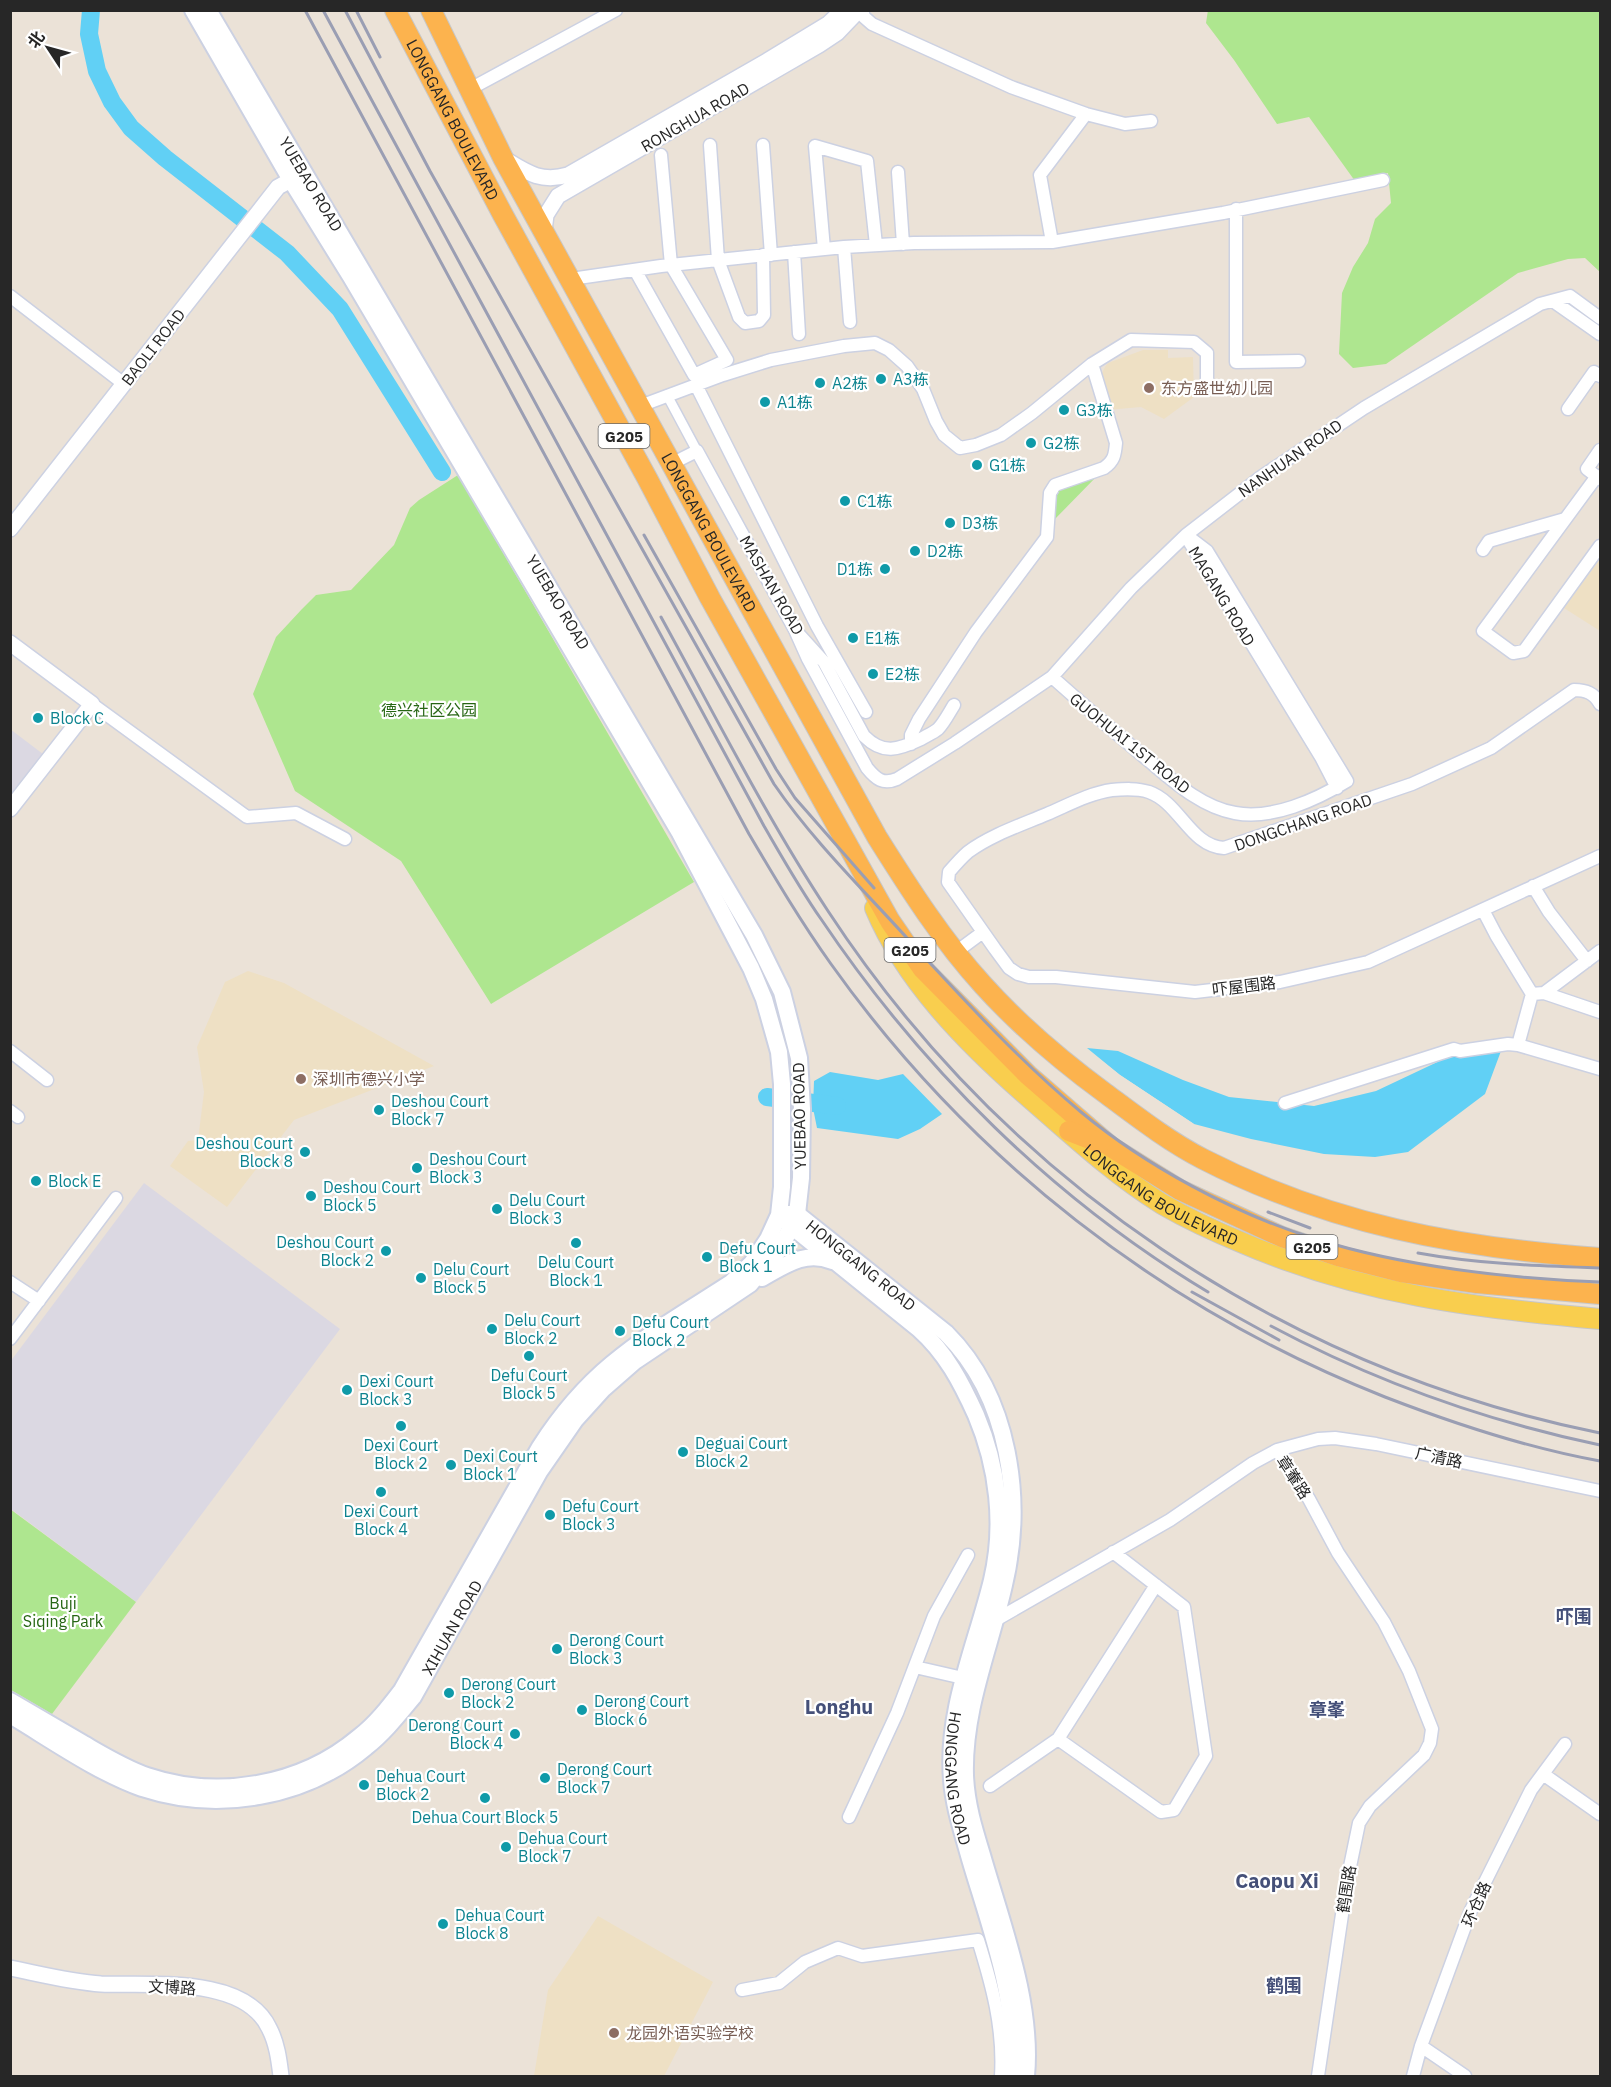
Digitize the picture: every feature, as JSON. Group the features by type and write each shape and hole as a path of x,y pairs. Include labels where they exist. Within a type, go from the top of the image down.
{"highway":[{"name":"LONGGANG BOULEVARD","path":"395,10 710,598 890,921 923,969 1060,1103 1111,1147 1160,1179 1200,1200 1282,1237 1338,1256 1401,1272 1477,1283 1600,1293"},
{"name":"LONGGANG BOULEVARD","path":"433,10 503,158 877,837 930,917 981,983 1026,1030 1059,1059 1146,1123 1201,1158 1261,1186 1329,1212 1423,1236 1600,1258"},
{"path":"1069,1131 1111,1147"}],"main road":[{"name":"YUEBAO ROAD","path":"193,10 297,176 754,935 782,992 799,1058 801,1178 794,1220"},
{"name":"YUEBAO ROAD","path":"208,10 351,277 680,833 751,968 764,999 779,1052 783,1133 779,1215"},
{"name":"LONGGANG BOULEVARD","path":"856,861 886,933 918,982 943,1012 1004,1075 1126,1179 1163,1204 1226,1236 1292,1263 1355,1283 1410,1295 1505,1310 1600,1319"},
{"name":"HONGGANG ROAD","path":"779,1215 794,1220 940,1328 965,1355 983,1386 1001,1430 1010,1476 1013,1508 1012,1538 1007,1569 969,1719 965,1748 966,1789 973,1824 1021,1992 1027,2041 1026,2076"},
{"name":"XIHUAN ROAD","path":"10,1701 116,1763 146,1776 177,1784 209,1788 252,1785 304,1771 332,1756 359,1738 402,1690 540,1448 565,1412 594,1380 628,1351 731,1283 742,1273 760,1252 779,1215"},
{"name":"HONGGANG ROAD","path":"794,1220 839,1264 939,1349 950,1363 964,1389 983,1435 997,1494 999,1514 997,1548 992,1581 963,1678 953,1731 952,1782 958,1817 1007,1986 1012,2027 1012,2076"},
{"name":"XIHUAN ROAD","path":"10,1715 111,1774 142,1788 175,1796 208,1800 254,1797 276,1793 308,1782 339,1767 367,1747 391,1724 413,1697 539,1472 574,1420 603,1389 635,1361 738,1293 770,1263 794,1220"},
{"path":"738,1293 780,1268 804,1257 821,1257 839,1264"}],"street":[{"path":"470,89 616,10"},
{"name":"RONGHUA ROAD","path":"503,158 539,178 558,178 568,175 767,61 828,24 843,10"},
{"path":"860,10 872,24 1011,87 1086,114 1125,124 1151,122"},
{"name":"RONGHUA ROAD","path":"544,231 546,216 558,196 828,39 850,22 860,10"},
{"path":"1052,242 1040,175 1086,114"},
{"path":"710,145 718,260 739,317 745,323 759,321 764,315 767,255 763,145"},
{"path":"824,249 814,146 867,161 876,245"},
{"path":"635,270 694,375 727,360 671,265 661,155"},
{"path":"898,172 903,243"},
{"name":"BAOLI ROAD","path":"10,529 278,188 297,176"},
{"path":"571,279 671,265 844,247 903,243 1052,242 1383,180"},
{"path":"1236,209 1236,362 1299,361"},
{"path":"844,247 850,322"},
{"path":"794,252 799,334"},
{"path":"10,296 124,384"},
{"name":"NANHUAN ROAD","path":"795,630 867,768 874,777 888,783 955,743 1052,677 1131,588 1186,535 1261,477 1364,408 1540,304 1570,296 1600,318"},
{"path":"1553,301 1600,334"},
{"path":"640,406 771,360 844,346 875,343 889,350 907,366 923,388 944,435 960,448 976,445 1002,435 1092,364 1131,340 1194,342 1207,353 1207,386"},
{"path":"911,744 911,735 919,719 970,642 1047,537 1050,493 1055,485 1111,464 1115,455 1116,443 1092,364"},
{"path":"1568,409 1594,372 1600,376"},
{"path":"696,385 817,626 866,712"},
{"name":"MASHAN ROAD","path":"667,395 795,630 824,662 864,735 872,744 882,749 894,749 911,744 937,730 954,705"},
{"path":"1600,450 1587,469 1598,477 1484,631 1513,653 1524,651 1600,546"},
{"path":"671,465 697,451"},
{"path":"1483,550 1489,541 1565,519"},
{"name":"MAGANG ROAD","path":"1186,535 1321,758 1342,785"},
{"path":"10,642 247,817 296,813 345,839"},
{"name":"GUOHUAI 1ST ROAD","path":"1052,677 1159,769 1208,804 1234,813 1259,813 1288,808 1317,798 1342,785"},
{"name":"DONGCHANG ROAD","path":"969,851 1001,834 1082,799 1110,790 1131,789 1149,792 1167,803 1201,840 1213,847 1224,848 1237,845 1412,784 1491,748 1574,690 1586,690 1600,704"},
{"path":"10,809 92,704"},
{"name":"吓屋围路","path":"969,851 949,872 948,882 1009,968 1018,974 1029,977 1056,977 1195,992 1280,982 1368,962 1600,856"},
{"path":"1533,886 1549,912 1587,961"},
{"path":"1483,910 1496,935 1538,994 1600,1012"},
{"path":"956,952 983,932"},
{"path":"1518,1044 1538,994 1600,951"},
{"path":"1285,1102 1454,1049 1460,1051 1518,1044 1600,1069"},
{"path":"10,1051 47,1080"},
{"path":"10,1339 116,1198"},
{"path":"10,1282 39,1301"},
{"name":"广清路","path":"1277,1450 1318,1439 1353,1440 1600,1491"},
{"name":"章輋路","path":"994,1621 1170,1520 1253,1463 1277,1450 1309,1499 1338,1553 1384,1622 1409,1671 1432,1729"},
{"path":"1058,1738 1161,1812 1174,1810 1206,1756 1184,1607 1113,1552"},
{"path":"849,1817 897,1713 934,1616 968,1555"},
{"path":"990,1786 1058,1738 1156,1585"},
{"path":"915,1667 963,1678"},
{"name":"鹤围路","path":"1318,2076 1347,1881 1359,1823 1370,1806 1424,1755 1430,1743 1432,1729"},
{"name":"环仓路","path":"1413,2076 1421,2046 1471,1910 1531,1790 1565,1744"},
{"path":"1543,1774 1600,1814"},
{"path":"742,1990 779,1983 805,1962 838,1948 862,1956 978,1940 998,2011 1001,2047 1000,2076"},
{"name":"文博路","path":"10,1968 97,1984 191,1987 217,1990 238,1997 257,2011 269,2026 278,2051 281,2076"},
{"path":"1421,2046 1465,2076"}],"shaded area":[{"name":"东方盛世幼儿园","path":"1143,350 1168,350 1168,358 1193,357 1194,397 1164,419 1141,407 1107,410 1102,373 1105,367 1108,363"},
{"path":"1600,559 1600,631 1564,608"},
{"path":"10,729 43,754 11,796 10,796"},
{"name":"深圳市德兴小学","path":"248,971 284,983 434,1066 294,1120 227,1207 170,1166 188,1141 198,1140 204,1092 197,1047 225,982"},
{"path":"144,1183 340,1329 136,1602 11,1509 10,1362"},
{"name":"龙园外语实验学校","path":"598,1916 713,1982 664,2076 534,2076 548,1990"}],"green space":[{"path":"1208,10 1600,11 1600,272 1585,258 1568,259 1518,273 1386,364 1353,368 1339,354 1342,293 1353,267 1368,243 1375,219 1391,203 1388,173 1355,181 1309,117 1277,124 1206,23"},
{"path":"1099,474 1055,519 1048,494"},
{"name":"德兴社区公园","path":"458,475 694,882 491,1004 401,861 295,791 253,694 276,637 302,609 316,595 351,590 394,545 410,508"},
{"name":"Buji Siqing Park","path":"10,1509 136,1602 52,1714 11,1690"}],"water":[{"path":"1087,1048 1118,1051 1183,1080 1229,1097 1314,1106 1376,1091 1448,1057 1480,1049 1501,1051 1485,1094 1408,1152 1375,1157 1324,1154 1194,1124 1120,1075"},
{"path":"830,1072 878,1080 903,1074 942,1114 920,1129 898,1139 817,1128 813,1108 814,1081"}],"pier":[{"path":"1084,1047 1120,1075 1194,1124 1187,1123 1118,1077 1085,1051"}],"waterway":[{"path":"91,10 89,34 97,71 112,102 131,128 165,158 287,253 340,309 442,472"},
{"path":"767,1097 837,1106"}],"railway":[{"path":"305,10 749,834 831,964 886,1035 945,1102 1009,1163 1076,1221 1148,1273 1224,1320 1303,1361 1411,1407 1518,1442 1600,1461"},
{"path":"323,10 764,826 798,885 821,919 860,974 902,1027 994,1127 1096,1216 1208,1292"},
{"path":"345,10 430,171 774,784 824,848 996,1033 1081,1112 1134,1151 1192,1186 1285,1229 1349,1248 1420,1264 1530,1278 1600,1282"},
{"path":"356,10 380,57"},
{"path":"644,535 776,769 795,798 874,888"},
{"path":"661,617 762,803 828,911 899,1008 979,1097 1067,1178 1162,1249 1264,1311 1371,1362 1483,1403 1600,1433"},
{"path":"1268,1212 1310,1228"},
{"path":"1418,1253 1486,1262 1600,1268"},
{"path":"1192,1292 1279,1340"},
{"path":"1271,1326 1350,1364 1431,1397 1515,1424 1600,1445"}],"place":[{"name":"A3栋","path":"881,379"},
{"name":"A2栋","path":"820,383"},
{"name":"东方盛世幼儿园","path":"1149,388"},
{"name":"A1栋","path":"765,402"},
{"name":"G3栋","path":"1064,410"},
{"name":"G2栋","path":"1031,443"},
{"name":"G1栋","path":"977,465"},
{"name":"C1栋","path":"845,501"},
{"name":"D3栋","path":"950,523"},
{"name":"D2栋","path":"915,551"},
{"name":"D1栋","path":"885,569"},
{"name":"E1栋","path":"853,638"},
{"name":"E2栋","path":"873,674"},
{"name":"Block C","path":"38,718"},
{"name":"深圳市德兴小学","path":"301,1079"},
{"name":"Deshou Court Block 7","path":"379,1110"},
{"name":"Deshou Court Block 8","path":"305,1152"},
{"name":"Deshou Court Block 3","path":"417,1168"},
{"name":"Block E","path":"36,1181"},
{"name":"Deshou Court Block 5","path":"311,1196"},
{"name":"Delu Court Block 3","path":"497,1209"},
{"name":"Delu Court Block 1","path":"576,1243"},
{"name":"Deshou Court Block 2","path":"386,1251"},
{"name":"Defu Court Block 1","path":"707,1257"},
{"name":"Delu Court Block 5","path":"421,1278"},
{"name":"Delu Court Block 2","path":"492,1329"},
{"name":"Defu Court Block 2","path":"620,1331"},
{"name":"Defu Court Block 5","path":"529,1356"},
{"name":"Dexi Court Block 3","path":"347,1390"},
{"name":"Dexi Court Block 2","path":"401,1426"},
{"name":"Deguai Court Block 2","path":"683,1452"},
{"name":"Dexi Court Block 1","path":"451,1465"},
{"name":"Dexi Court Block 4","path":"381,1492"},
{"name":"Defu Court Block 3","path":"550,1515"},
{"name":"Derong Court Block 3","path":"557,1649"},
{"name":"Derong Court Block 2","path":"449,1693"},
{"name":"Derong Court Block 6","path":"582,1710"},
{"name":"Derong Court Block 4","path":"515,1734"},
{"name":"Derong Court Block 7","path":"545,1778"},
{"name":"Dehua Court Block 2","path":"364,1785"},
{"name":"Dehua Court Block 5","path":"485,1798"},
{"name":"Dehua Court Block 7","path":"506,1847"},
{"name":"Dehua Court Block 8","path":"443,1924"},
{"name":"龙园外语实验学校","path":"614,2033"}],"district":[{"name":"吓围","path":"1574,1616"},
{"name":"Longhu","path":"839,1706"},
{"name":"章峯","path":"1327,1709"},
{"name":"Caopu Xi","path":"1277,1880"},
{"name":"鹤围","path":"1284,1985"}]}
